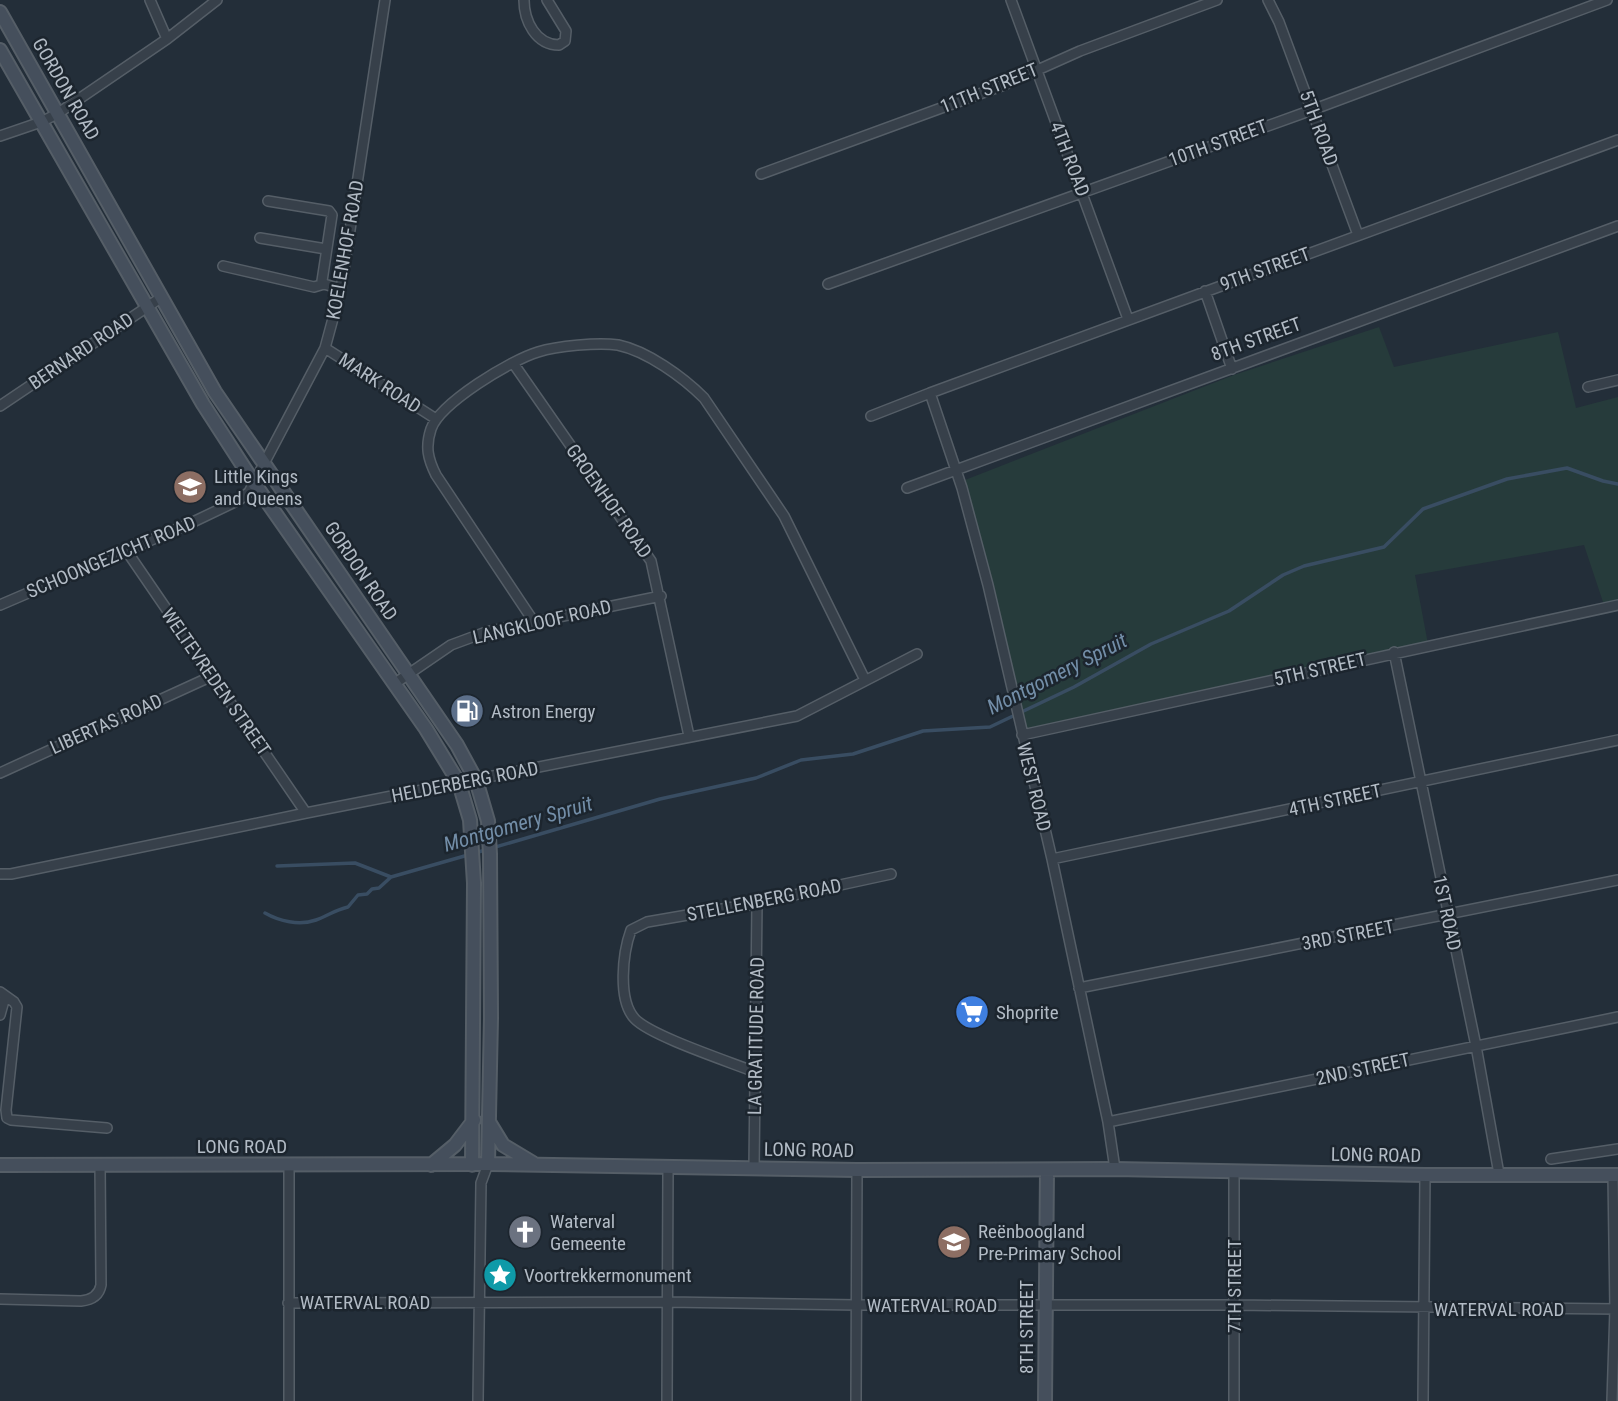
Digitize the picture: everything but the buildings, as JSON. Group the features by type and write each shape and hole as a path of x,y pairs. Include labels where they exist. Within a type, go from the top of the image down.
{"street":[{"path":"150,0 167,39"},
{"path":"0,135 57,114 167,39 218,0"},
{"name":"KOELENHOF ROAD","path":"254,483 325,348 341,289 385,0"},
{"path":"524,0 525,15 535,33 549,44 559,45 565,41 566,31 547,0"},
{"name":"4TH ROAD","path":"1011,0 1128,319"},
{"name":"11TH STREET","path":"761,174 1004,85 1217,0"},
{"name":"5TH ROAD","path":"1268,0 1279,22 1357,235"},
{"name":"5TH ROAD","path":"1275,0 1279,22"},
{"name":"10TH STREET","path":"828,284 1312,110 1607,0"},
{"name":"GORDON ROAD","path":"0,12 215,392 458,747 477,780 484,802 490,849 488,1164"},
{"name":"GORDON ROAD","path":"0,50 203,404 254,483 441,752 459,783 470,820 472,854 472,1165"},
{"name":"9TH STREET","path":"871,416 1618,140"},
{"path":"268,201 329,211 332,215 322,281 324,284"},
{"name":"8TH STREET","path":"907,488 1618,226"},
{"path":"260,238 326,249"},
{"path":"223,266 314,287 324,284 341,289"},
{"path":"1205,291 1232,369"},
{"name":"BERNARD ROAD","path":"0,406 162,297"},
{"path":"534,622 436,475 427,452 431,428 436,419 459,398 513,363 542,350 617,345 634,350 689,383 704,398 784,516 865,680"},
{"name":"MARK ROAD","path":"325,348 436,419"},
{"name":"GROENHOF ROAD","path":"513,363 651,561 689,736"},
{"path":"1588,387 1618,380"},
{"name":"WEST ROAD","path":"930,393 956,470 988,585 1052,859 1108,1122 1115,1168"},
{"name":"SCHOONGEZICHT ROAD","path":"0,605 239,500 249,492 254,483"},
{"name":"WELTEVREDEN STREET","path":"126,550 306,813"},
{"name":"LANGKLOOF ROAD","path":"394,684 451,645 467,638 499,628 660,596"},
{"name":"5TH STREET","path":"1022,735 1618,605"},
{"name":"1ST ROAD","path":"1394,652 1476,1046 1499,1174"},
{"name":"HELDERBERG ROAD","path":"0,874 11,874 797,716 917,654"},
{"name":"LIBERTAS ROAD","path":"0,773 212,676"},
{"name":"4TH STREET","path":"1052,859 1618,740"},
{"name":"STELLENBERG ROAD","path":"755,1072 656,1032 635,1019 628,1010 623,959 631,930 638,924 757,903 891,874"},
{"name":"3RD STREET","path":"1079,988 1618,880"},
{"name":"LA GRATITUDE ROAD","path":"754,1169 757,903"},
{"path":"0,1015 3,994 17,1007 7,1118 107,1128"},
{"name":"2ND STREET","path":"1108,1122 1618,1017"},
{"path":"487,1118 503,1145 541,1167"},
{"path":"431,1166 455,1145 474,1120"},
{"path":"1551,1159 1618,1149"},
{"path":"0,1299 81,1301 93,1298 100,1290 100,1164"},
{"path":"478,1401 481,1183 488,1164"},
{"name":"LONG ROAD","path":"0,1165 488,1164 541,1167 857,1170 1115,1168 1425,1175 1616,1175"},
{"path":"472,1165 481,1183"},
{"path":"289,1166 289,1401"},
{"path":"667,1401 668,1168"},
{"path":"856,1401 857,1170"},
{"name":"8TH STREET","path":"1045,1401 1047,1170"},
{"name":"7TH STREET","path":"1234,1171 1234,1401"},
{"path":"1423,1401 1425,1175"},
{"path":"1612,1401 1616,1309 1616,1175"},
{"name":"WATERVAL ROAD","path":"288,1303 479,1301 857,1306 1235,1305 1616,1309"}],"green space":[{"path":"1379,327 1394,367 1558,332 1576,408 1618,397 1618,605 1605,608 1584,545 1415,575 1428,644 1024,731 965,480 1234,375"}],"waterway":[{"name":"Montgomery Spruit","path":"475,853 660,799 756,778 801,760 853,754 923,731 990,727 1074,687 1151,644 1229,611 1283,575 1304,566 1384,547 1423,509 1507,479 1567,468 1618,484"},
{"name":"Montgomery Spruit","path":"277,866 355,863 391,877 468,855"},
{"path":"265,913 289,922 316,920 348,907 358,895 379,888 391,877"}],"place":[{"name":"Little Kings and Queens","path":"190,487"},
{"name":"Astron Energy","path":"467,711"},
{"name":"Shoprite","path":"972,1012"},
{"name":"Waterval Gemeente","path":"525,1232"},
{"name":"Reënboogland Pre-Primary School","path":"954,1242"},
{"name":"Voortrekkermonument","path":"500,1275"}]}
